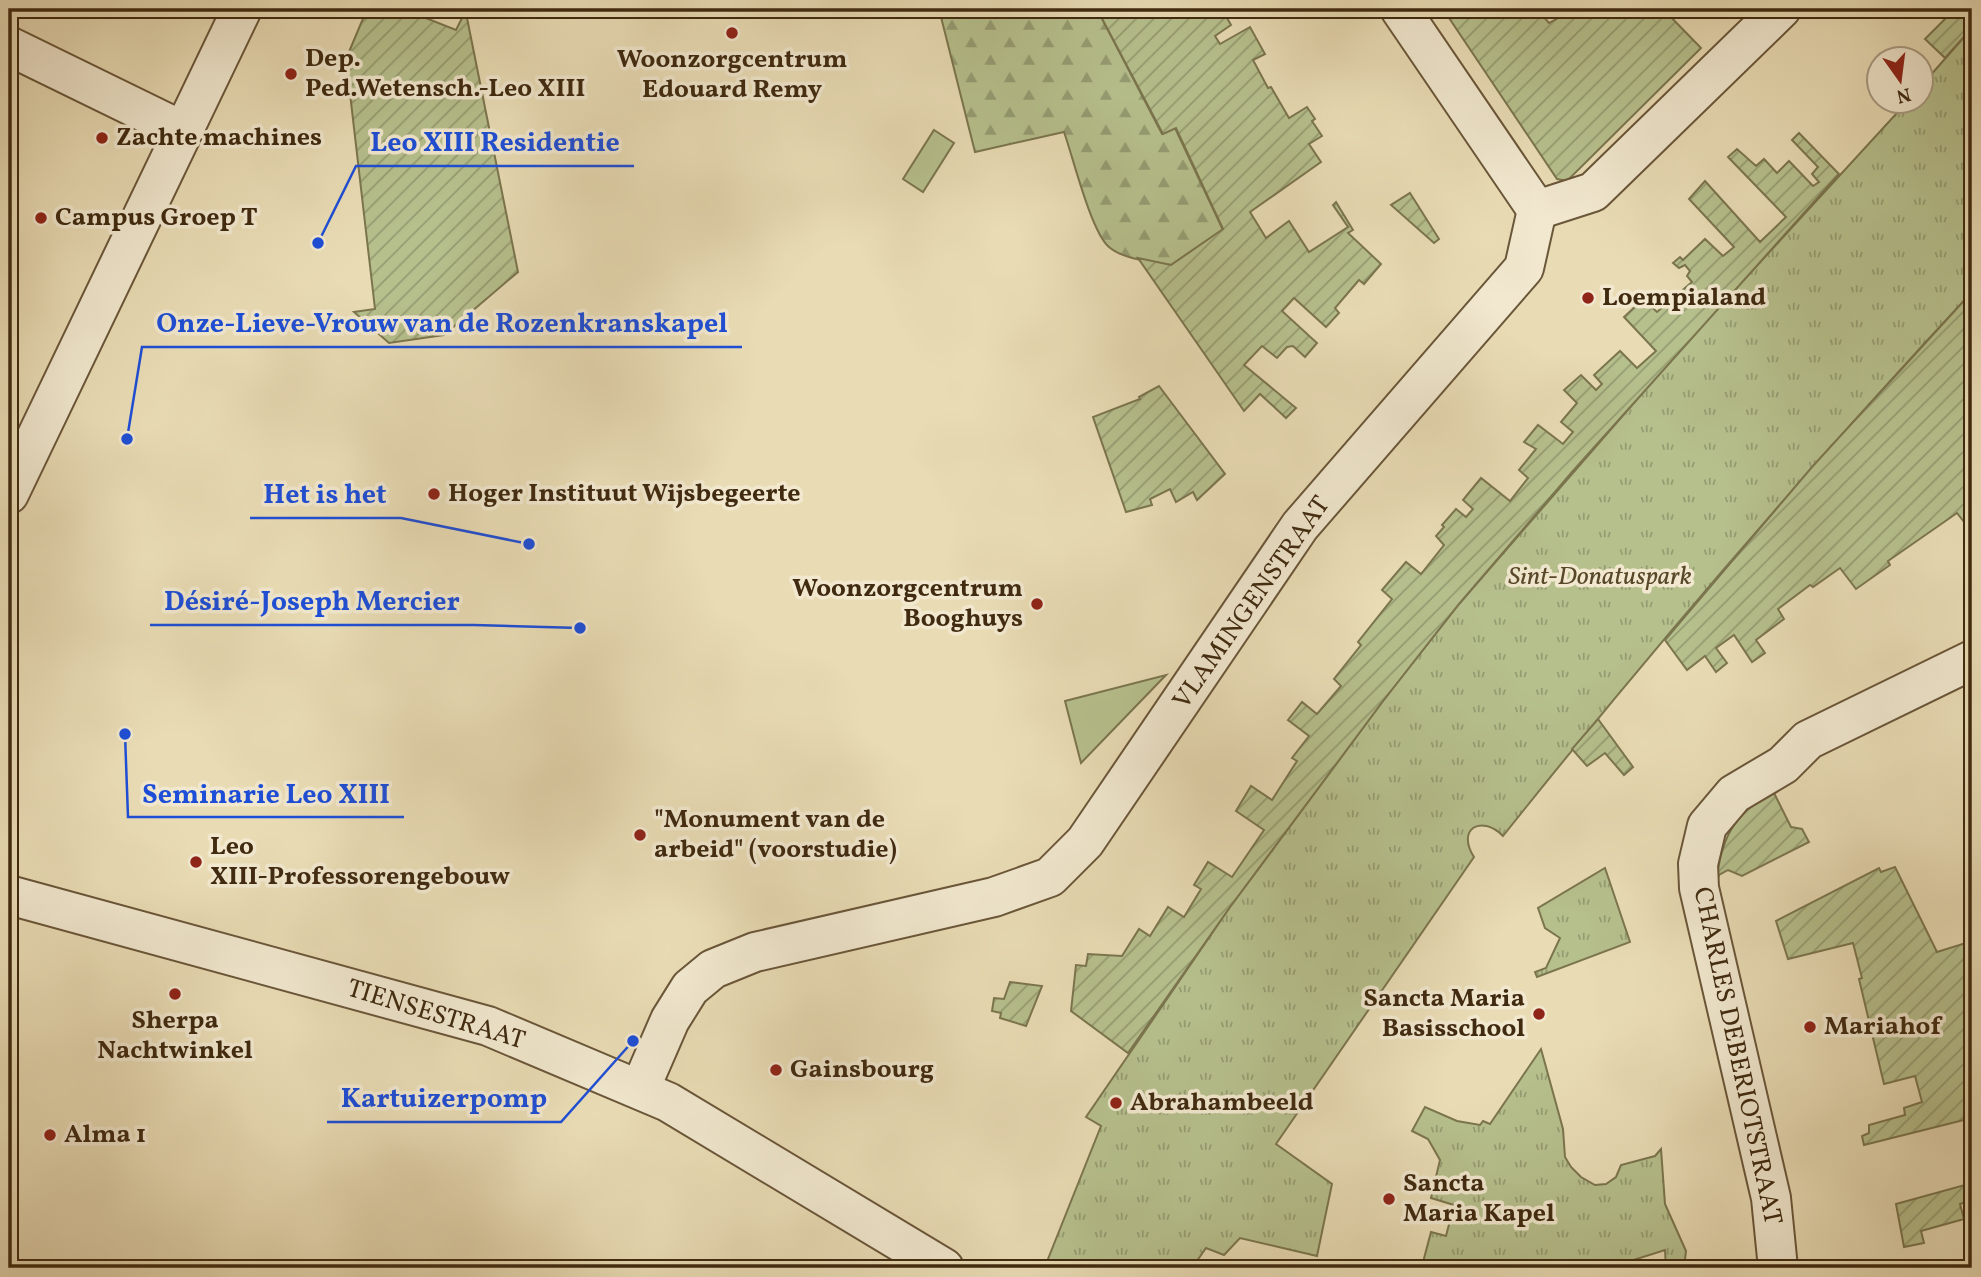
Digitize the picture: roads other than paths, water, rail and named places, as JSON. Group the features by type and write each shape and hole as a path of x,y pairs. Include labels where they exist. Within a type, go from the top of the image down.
{"street":[{"path":"9,494 242,9"},
{"path":"1400,9 1536,210 1593,192 1781,9"},
{"path":"9,46 183,131"},
{"name":"VLAMINGENSTRAAT","path":"640,1089 670,1020 690,988 713,969 755,952 994,897 1050,877 1086,842 1300,526 1524,268 1536,210"},
{"name":"CHARLES DEBERIOTSTRAAT","path":"1778,1268 1771,1198 1699,888 1698,864 1707,826 1734,794 1783,765 1808,740 1972,660"},
{"name":"TIENSESTRAAT","path":"9,894 488,1026 668,1102 944,1268"}],"place":[{"name":"Woonzorgcentrum Edouard Remy","path":"732,33"},
{"name":"Dep. Ped.Wetensch.-Leo XIII","path":"291,74"},
{"name":"Zachte machines","path":"102,138"},
{"name":"Campus Groep T","path":"41,218"},
{"name":"Leo XIII Residentie","path":"318,243"},
{"name":"Loempialand","path":"1588,298"},
{"name":"Onze-Lieve-Vrouw van de Rozenkranskapel","path":"127,439"},
{"name":"Hoger Instituut Wijsbegeerte","path":"434,494"},
{"name":"Het is het","path":"529,544"},
{"name":"Woonzorgcentrum Booghuys","path":"1037,604"},
{"name":"Désiré-Joseph Mercier","path":"580,628"},
{"name":"Seminarie Leo XIII","path":"125,734"},
{"name":"\"Monument van de arbeid\" (voorstudie)","path":"640,835"},
{"name":"Leo XIII-Professorengebouw","path":"196,862"},
{"name":"Sherpa Nachtwinkel","path":"175,994"},
{"name":"Sancta Maria Basisschool","path":"1539,1014"},
{"name":"Mariahof","path":"1810,1027"},
{"name":"Kartuizerpomp","path":"633,1041"},
{"name":"Gainsbourg","path":"776,1070"},
{"name":"Abrahambeeld","path":"1116,1103"},
{"name":"Alma 1","path":"50,1135"},
{"name":"Sancta Maria Kapel","path":"1389,1199"}],"park label":[{"name":"Sint-Donatuspark","path":"1600,577"}]}
